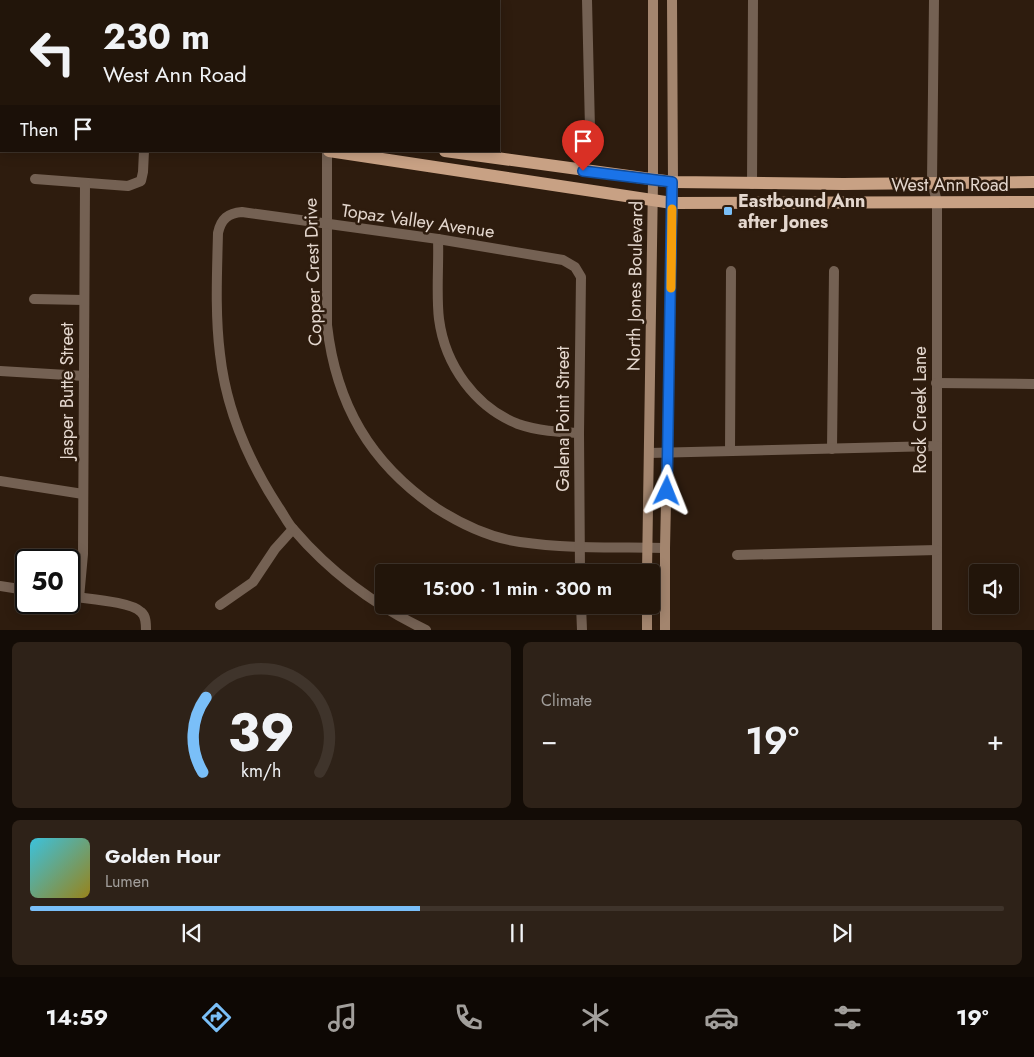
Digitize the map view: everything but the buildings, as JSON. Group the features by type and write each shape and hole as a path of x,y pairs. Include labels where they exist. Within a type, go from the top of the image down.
{"main road":[{"name":"North Jones Boulevard","path":"647,564 653,181 653,0"},
{"name":"North Jones Boulevard","path":"665,630 672,203 672,0"},
{"name":"West Ann Road","path":"334,152 672,203 934,192 1034,182"},
{"name":"West Ann Road","path":"455,152 653,181 934,192 1034,202"},
{"path":"422,166 454,161 470,161 476,154"},
{"path":"648,614 648,630"}],"street":[{"path":"587,0 590,129"},
{"path":"752,184 753,0"},
{"name":"Rock Creek Lane","path":"934,0 937,446 936,630"},
{"path":"35,179 128,186 141,181 144,152"},
{"name":"Copper Crest Drive","path":"328,152 326,224 327,325 330,346 340,386 360,431 393,474 415,493 449,516 472,527 519,542 579,548 665,548"},
{"name":"Jasper Butte Street","path":"80,568 83,554 85,184"},
{"name":"Topaz Valley Avenue","path":"293,530 256,469 228,398 220,356 217,319 218,233 220,224 226,217 233,213 242,212 438,239 563,260 575,267"},
{"path":"438,239 439,319 448,355 457,373 471,392 484,404 504,417 520,424 552,432 579,432"},
{"name":"Galena Point Street","path":"575,267 581,277 580,564"},
{"path":"730,451 731,271"},
{"path":"832,449 834,271"},
{"path":"34,300 84,300"},
{"path":"0,371 84,376"},
{"path":"936,383 1034,384"},
{"path":"649,453 937,446"},
{"path":"0,481 83,494"},
{"path":"220,605 252,582 275,549 293,530 323,560 355,587 381,605 426,630"},
{"path":"737,555 937,550"},
{"path":"0,586 15,588"},
{"path":"80,598 130,605 140,611 145,617 146,630"},
{"path":"581,614 582,630"}],"slow traffic":[{"path":"671,288 672,209"}],"place":[{"name":"Eastbound Ann after Jones","path":"728,211"}],"route":[{"path":"583,171 672,182 667,491"}]}
